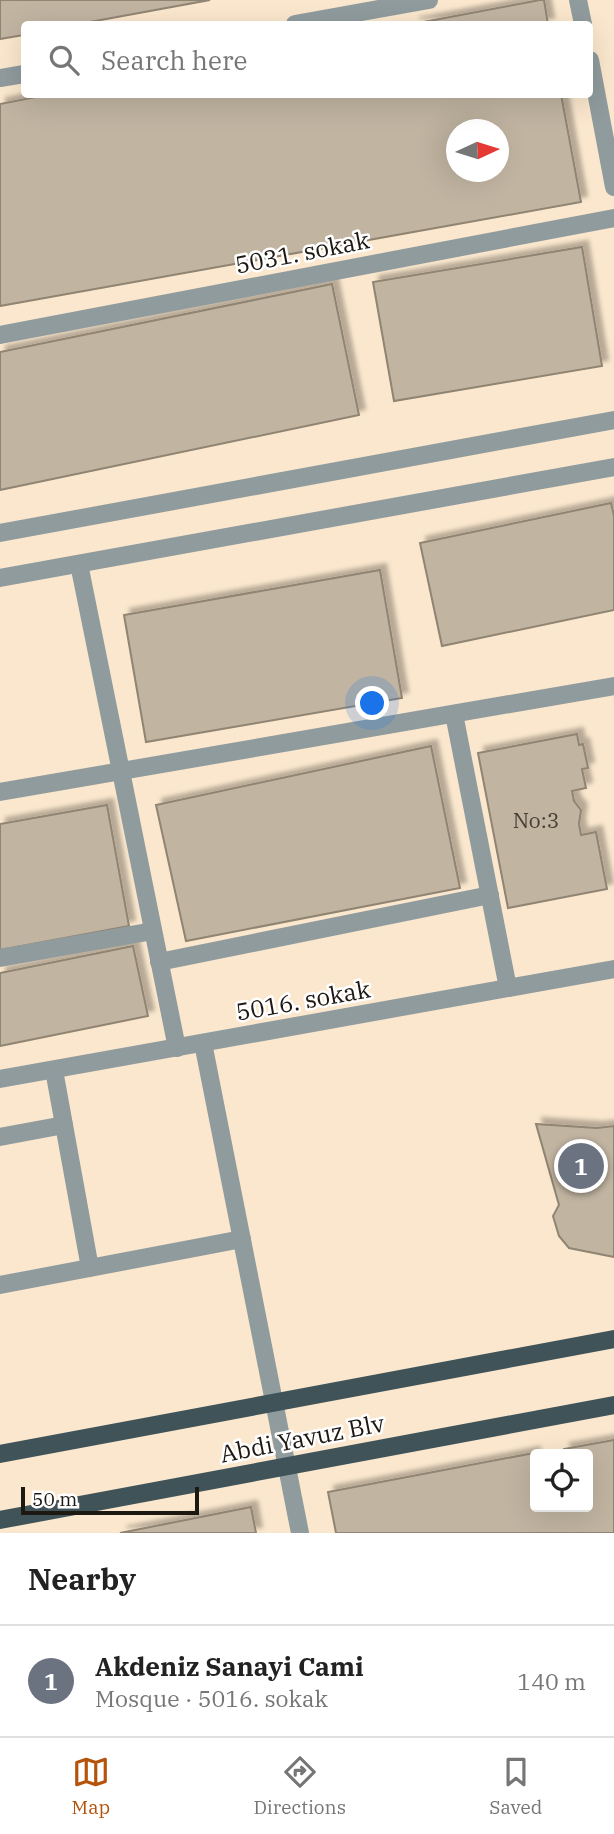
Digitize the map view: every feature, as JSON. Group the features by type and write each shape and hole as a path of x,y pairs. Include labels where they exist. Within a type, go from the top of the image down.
{"main road":[{"path":"0,1454 614,1339"},
{"name":"Abdi Yavuz Blv","path":"0,1520 614,1405"}],"street":[{"path":"312,21 429,0"},
{"path":"578,0 582,21"},
{"path":"0,78 21,74"},
{"path":"593,76 614,187"},
{"name":"5031. sokak","path":"0,335 614,218"},
{"path":"0,533 614,420"},
{"path":"0,578 614,467"},
{"path":"79,564 177,1048"},
{"path":"0,792 614,686"},
{"path":"454,714 508,988"},
{"path":"159,962 489,895"},
{"path":"0,958 153,931"},
{"name":"5016. sokak","path":"0,1079 614,969"},
{"path":"203,1043 300,1533"},
{"path":"54,1070 90,1268"},
{"path":"0,1137 64,1125"},
{"path":"0,1285 242,1239"}],"shaded area":[{"path":"0,0 614,0 614,1533 0,1533"}],"building":[{"path":"0,0 210,0 95,21 21,21 21,36 0,39"},
{"path":"544,0 548,21 429,21"},
{"path":"31,98 562,98 581,202 0,306 0,104"},
{"path":"582,247 602,366 394,401 373,282"},
{"path":"332,284 359,415 0,490 0,352"},
{"path":"611,503 614,516 614,610 442,646 420,543"},
{"path":"380,570 402,698 146,742 124,615"},
{"path":"577,734 579,745 583,744 588,768 582,769 586,788 572,791 574,801 581,810 581,835 596,832 607,889 508,908 478,753"},
{"path":"431,746 460,888 186,941 156,805"},
{"path":"107,805 129,926 0,950 0,824"},
{"path":"133,946 148,1016 0,1046 0,973"},
{"path":"536,1124 597,1128 614,1126 614,1257 569,1248 559,1236 553,1216 559,1205"},
{"path":"614,1440 614,1533 336,1533 328,1492 530,1454 530,1512 593,1512 593,1449 564,1449"},
{"path":"251,1507 256,1533 120,1533"}],"place":[{"name":"Akdeniz Sanayi Cami","path":"581,1166"}]}
